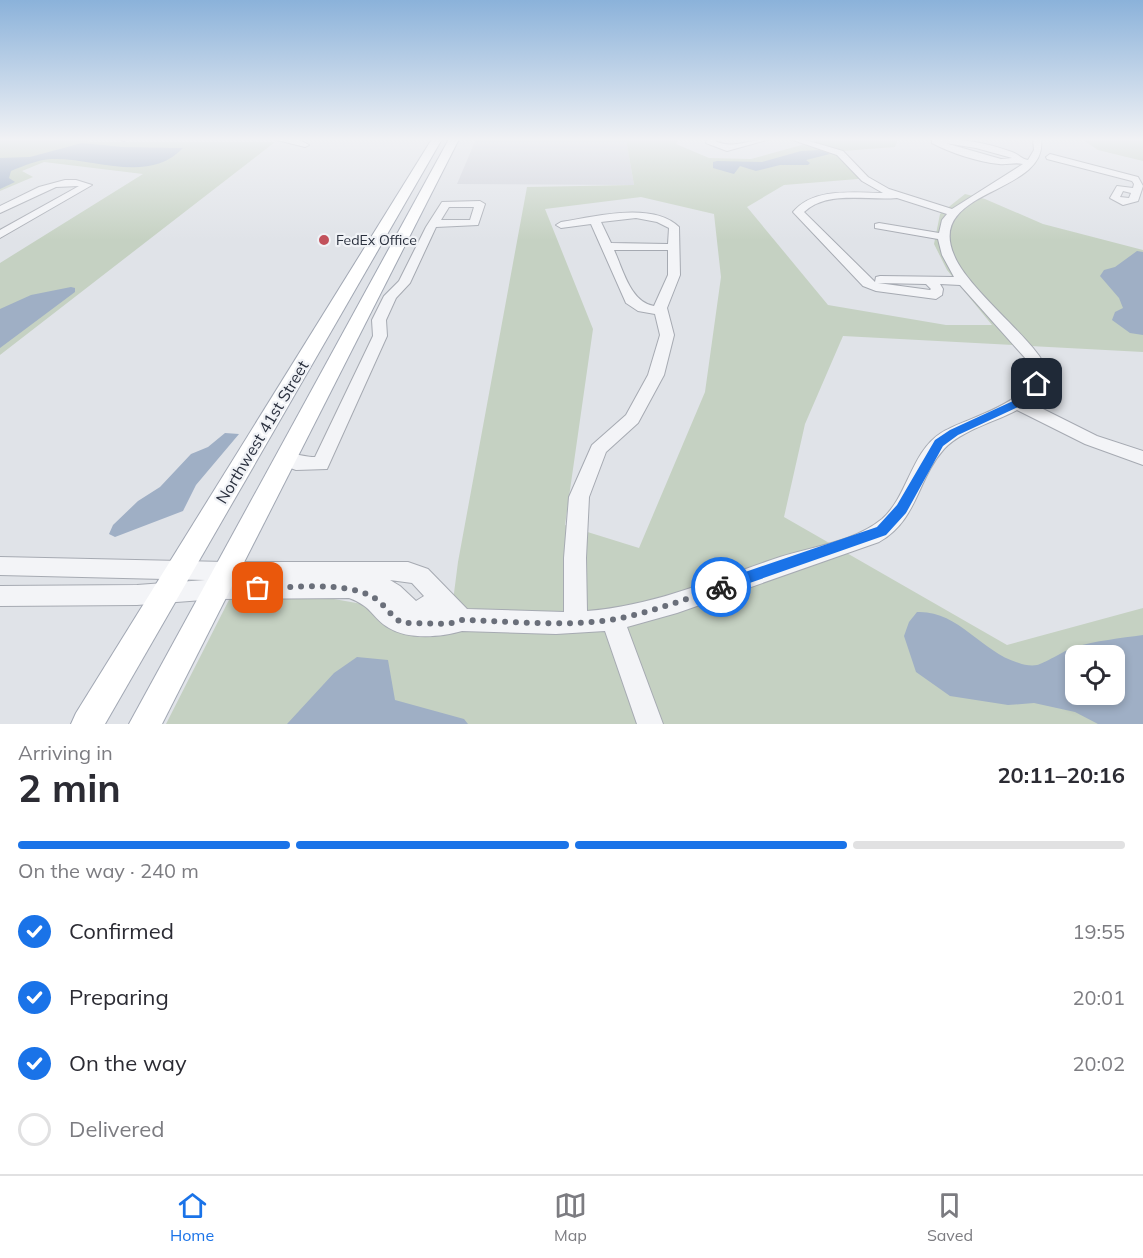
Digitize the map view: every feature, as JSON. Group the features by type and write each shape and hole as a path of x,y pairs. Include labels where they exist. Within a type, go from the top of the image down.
{"main road":[{"name":"Northwest 41st Street","path":"87,724 417,173"},
{"name":"Northwest 41st Street","path":"145,724 436,173"}],"street":[{"path":"859,173 865,179 896,195 952,212"},
{"path":"0,566 173,580 221,580 349,588 370,595 396,620 403,623 419,620 448,624 462,620 576,622 613,619 670,603 882,531 902,509 939,443 954,433 1017,403 1032,392 1040,377 1037,365 1027,350 963,280 949,259 943,237 945,224 952,212 1008,173"},
{"path":"1114,173 1129,176 1139,187"},
{"path":"0,210 62,183 78,182 87,185 0,235"},
{"path":"896,195 821,198 808,202 798,210 799,215 862,279 963,280"},
{"path":"285,459 296,463 324,459 380,336 380,318 390,296 403,285 434,223 446,204 480,204 474,223 434,223"},
{"path":"416,211 442,212"},
{"path":"561,225 640,216 665,222 674,227 675,247 673,280 661,303 667,336 656,375 632,418 598,449 590,463 579,497 575,558 576,622"},
{"path":"595,220 605,246 633,302 643,308 661,311"},
{"path":"879,226 943,237"},
{"path":"605,246 675,247"},
{"path":"386,268 393,271 411,269"},
{"path":"1017,403 1091,440 1143,458"},
{"path":"221,580 378,569 411,572 420,576 462,620"},
{"path":"391,590 399,586 411,572"},
{"path":"0,596 173,580"},
{"path":"349,588 365,584 384,586 391,590 419,620"},
{"path":"419,620 440,598"},
{"path":"613,619 650,724"}],"shaded area":[{"path":"462,173 632,173 634,185 457,184"}],"green space":[{"path":"0,173 25,173 33,177 0,191"},
{"path":"133,173 235,173 0,355 0,263 143,174"},
{"path":"632,173 865,173 870,178 784,185 747,207 828,305 946,325 992,325 947,270 934,244 940,214 965,194 985,199 1043,224 1143,250 1143,352 843,336 805,424 784,517 1007,645 1143,608 1143,724 166,724 232,594 334,599 362,604 449,632 458,562 527,187 634,185","holes":["641,197 714,214 721,277 705,392 639,548 565,525 593,329 545,209"]}],"water":[{"path":"0,173 10,173 9,178 15,182 0,189"},
{"path":"1137,251 1143,252 1143,335 1130,333 1112,320 1115,312 1123,308 1119,298 1100,276 1104,270 1115,267"},
{"path":"75,288 75,292 0,348 0,309 31,295"},
{"path":"225,433 239,434 196,485 183,511 115,537 109,534 113,525 138,501 160,487 191,454 208,447"},
{"path":"917,612 932,613 957,624 1005,658 1021,664 1040,664 1065,652 1065,705 1125,705 1125,645 1082,645 1143,635 1143,724 1098,724 1075,712 1034,703 1008,705 950,696 916,672 904,636 909,622"},
{"path":"357,657 388,660 395,700 464,719 468,724 287,724 334,673"}],"way so far":[{"path":"258,588 349,588 370,595 396,620 403,623 448,624 462,620 603,621 634,615 721,587"}],"place":[{"name":"FedEx Office","path":"324,240"}],"route":[{"path":"721,587 882,531 902,509 939,443 954,433 1017,403 1032,392 1037,384"}]}
